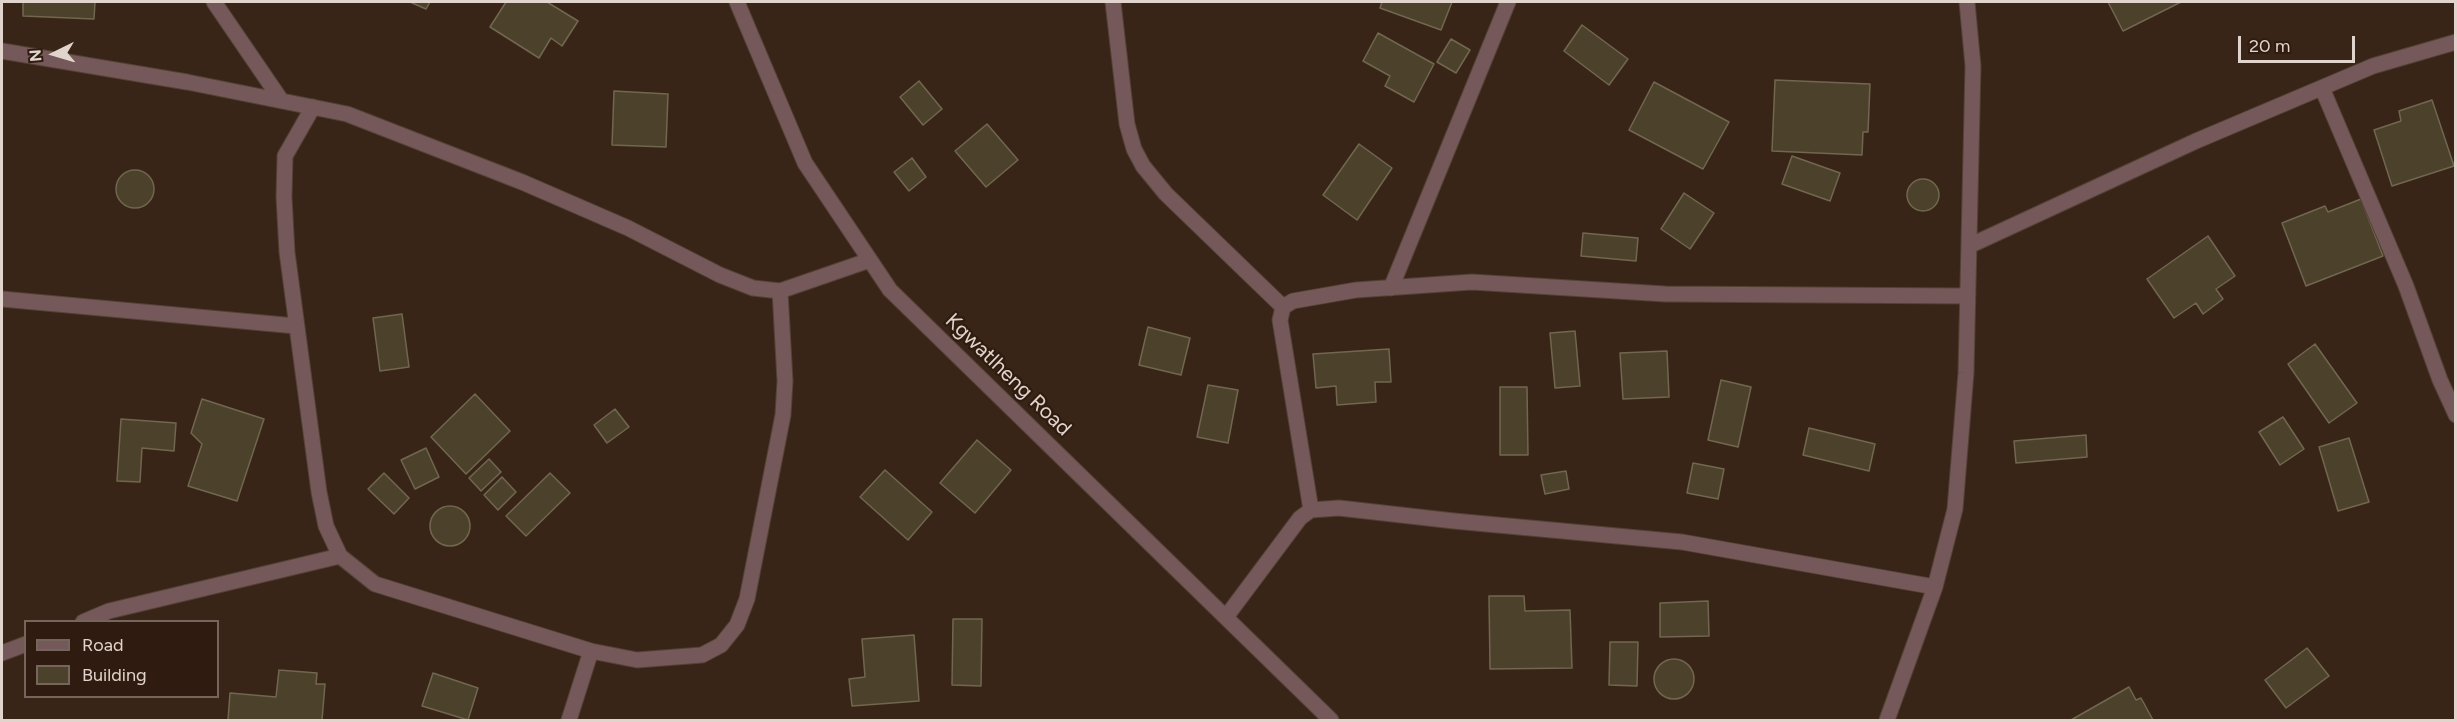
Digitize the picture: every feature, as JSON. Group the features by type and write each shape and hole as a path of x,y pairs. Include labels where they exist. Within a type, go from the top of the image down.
{"street":[{"path":"214,2 280,100"},
{"name":"Kgwatlheng Road","path":"737,2 805,163 890,290 1331,720"},
{"path":"1113,2 1127,124 1134,149 1143,166 1166,194 1283,307"},
{"path":"1391,288 1508,2"},
{"path":"1887,720 1935,587 1955,509 1966,373 1973,66 1967,2"},
{"path":"1969,246 2196,141 2373,66 2456,42"},
{"path":"2,51 187,82 347,114 522,182 627,228 720,275 753,288 780,291 870,260"},
{"path":"2322,88 2406,286 2440,380 2456,415"},
{"path":"313,106 285,156 284,196 287,252 296,326 319,492 326,526 340,556 375,584 591,651 637,660 702,655 721,645 737,625 747,598 783,415 785,381 780,291"},
{"path":"1283,307 1293,301 1356,290 1472,282 1665,294 1967,296"},
{"path":"2,299 296,326"},
{"path":"1283,307 1281,320 1311,510"},
{"path":"1226,617 1300,518 1311,510 1339,508 1682,542 1935,587"},
{"path":"86,620 109,611 340,556"},
{"path":"2,653 24,645"},
{"path":"569,720 591,651"}],"building":[{"path":"23,2 95,2 94,19 23,16"},
{"path":"410,2 430,2 426,9"},
{"path":"506,2 547,2 578,21 562,46 551,38 539,58 490,27"},
{"path":"1382,2 1452,2 1441,30 1380,8"},
{"path":"2108,2 2181,2 2123,31"},
{"path":"1582,25 1628,59 1609,85 1564,51"},
{"path":"1378,33 1434,64 1414,102 1385,86 1390,76 1363,61"},
{"path":"1451,39 1470,50 1456,73 1437,62"},
{"path":"1775,80 1870,84 1868,132 1863,132 1862,155 1772,151"},
{"path":"919,81 942,109 923,125 900,97"},
{"path":"1654,82 1729,122 1703,169 1629,130"},
{"path":"614,91 668,94 666,147 612,145"},
{"path":"2432,100 2454,166 2392,186 2374,130 2401,121 2399,111"},
{"path":"987,124 1018,160 986,187 955,151"},
{"path":"1359,144 1392,168 1357,220 1323,195"},
{"path":"1792,156 1840,173 1830,201 1782,184"},
{"path":"912,158 926,177 909,191 894,172"},
{"path":"135,170 149,175 154,189 149,203 135,208 121,203 116,189 121,175"},
{"path":"1923,179 1934,184 1939,195 1934,206 1923,211 1912,206 1907,195 1912,184"},
{"path":"1684,193 1714,213 1690,249 1661,229"},
{"path":"2361,199 2383,256 2306,286 2282,223 2325,206 2328,212"},
{"path":"1583,233 1638,238 1636,261 1581,256"},
{"path":"2208,236 2235,276 2216,289 2223,299 2203,314 2196,303 2174,318 2147,279"},
{"path":"402,314 409,367 380,371 373,318"},
{"path":"1148,327 1190,338 1181,375 1139,365"},
{"path":"1575,331 1580,386 1555,388 1550,333"},
{"path":"2315,344 2357,403 2329,423 2288,364"},
{"path":"1389,349 1391,382 1375,382 1376,402 1337,405 1336,386 1316,388 1313,354"},
{"path":"1667,351 1669,397 1623,399 1620,353"},
{"path":"1721,380 1751,387 1738,447 1708,440"},
{"path":"1208,385 1238,390 1228,443 1197,437"},
{"path":"1500,387 1527,387 1528,455 1500,455"},
{"path":"475,394 510,431 466,474 431,437"},
{"path":"202,399 264,419 237,501 188,486 202,444 191,433"},
{"path":"615,409 629,427 607,443 594,425"},
{"path":"2283,417 2304,449 2280,465 2259,432"},
{"path":"121,419 176,423 174,451 142,448 140,482 117,481"},
{"path":"1809,428 1875,444 1869,471 1803,455"},
{"path":"2086,435 2087,457 2016,463 2014,441"},
{"path":"2349,438 2369,502 2338,511 2319,447"},
{"path":"977,440 1011,470 975,513 940,483"},
{"path":"426,448 439,477 415,489 401,460"},
{"path":"489,459 501,472 481,491 469,478"},
{"path":"1693,463 1724,469 1718,499 1687,493"},
{"path":"885,470 932,512 908,540 860,497"},
{"path":"1566,471 1569,489 1545,494 1541,475"},
{"path":"384,473 409,498 394,514 368,489"},
{"path":"550,473 570,493 526,536 506,516"},
{"path":"502,477 516,492 498,510 484,495"},
{"path":"450,506 458,507 464,512 469,518 469,534 464,540 458,545 450,546 442,545 436,540 431,534 430,526 431,518 436,512 442,507"},
{"path":"1489,596 1524,596 1525,611 1570,610 1572,668 1490,669"},
{"path":"1708,601 1709,636 1660,637 1660,603"},
{"path":"953,619 982,619 981,686 952,685"},
{"path":"914,635 919,701 852,706 849,679 865,677 862,639"},
{"path":"1610,642 1638,642 1637,686 1609,685"},
{"path":"2307,648 2329,676 2286,708 2265,680"},
{"path":"1674,659 1688,665 1694,679 1688,693 1674,699 1660,693 1654,679 1660,665"},
{"path":"279,670 317,673 316,684 325,684 322,720 228,720 230,693 276,697"},
{"path":"433,673 478,688 468,720 422,706"},
{"path":"2129,687 2136,700 2141,698 2153,720 2071,720"}]}
